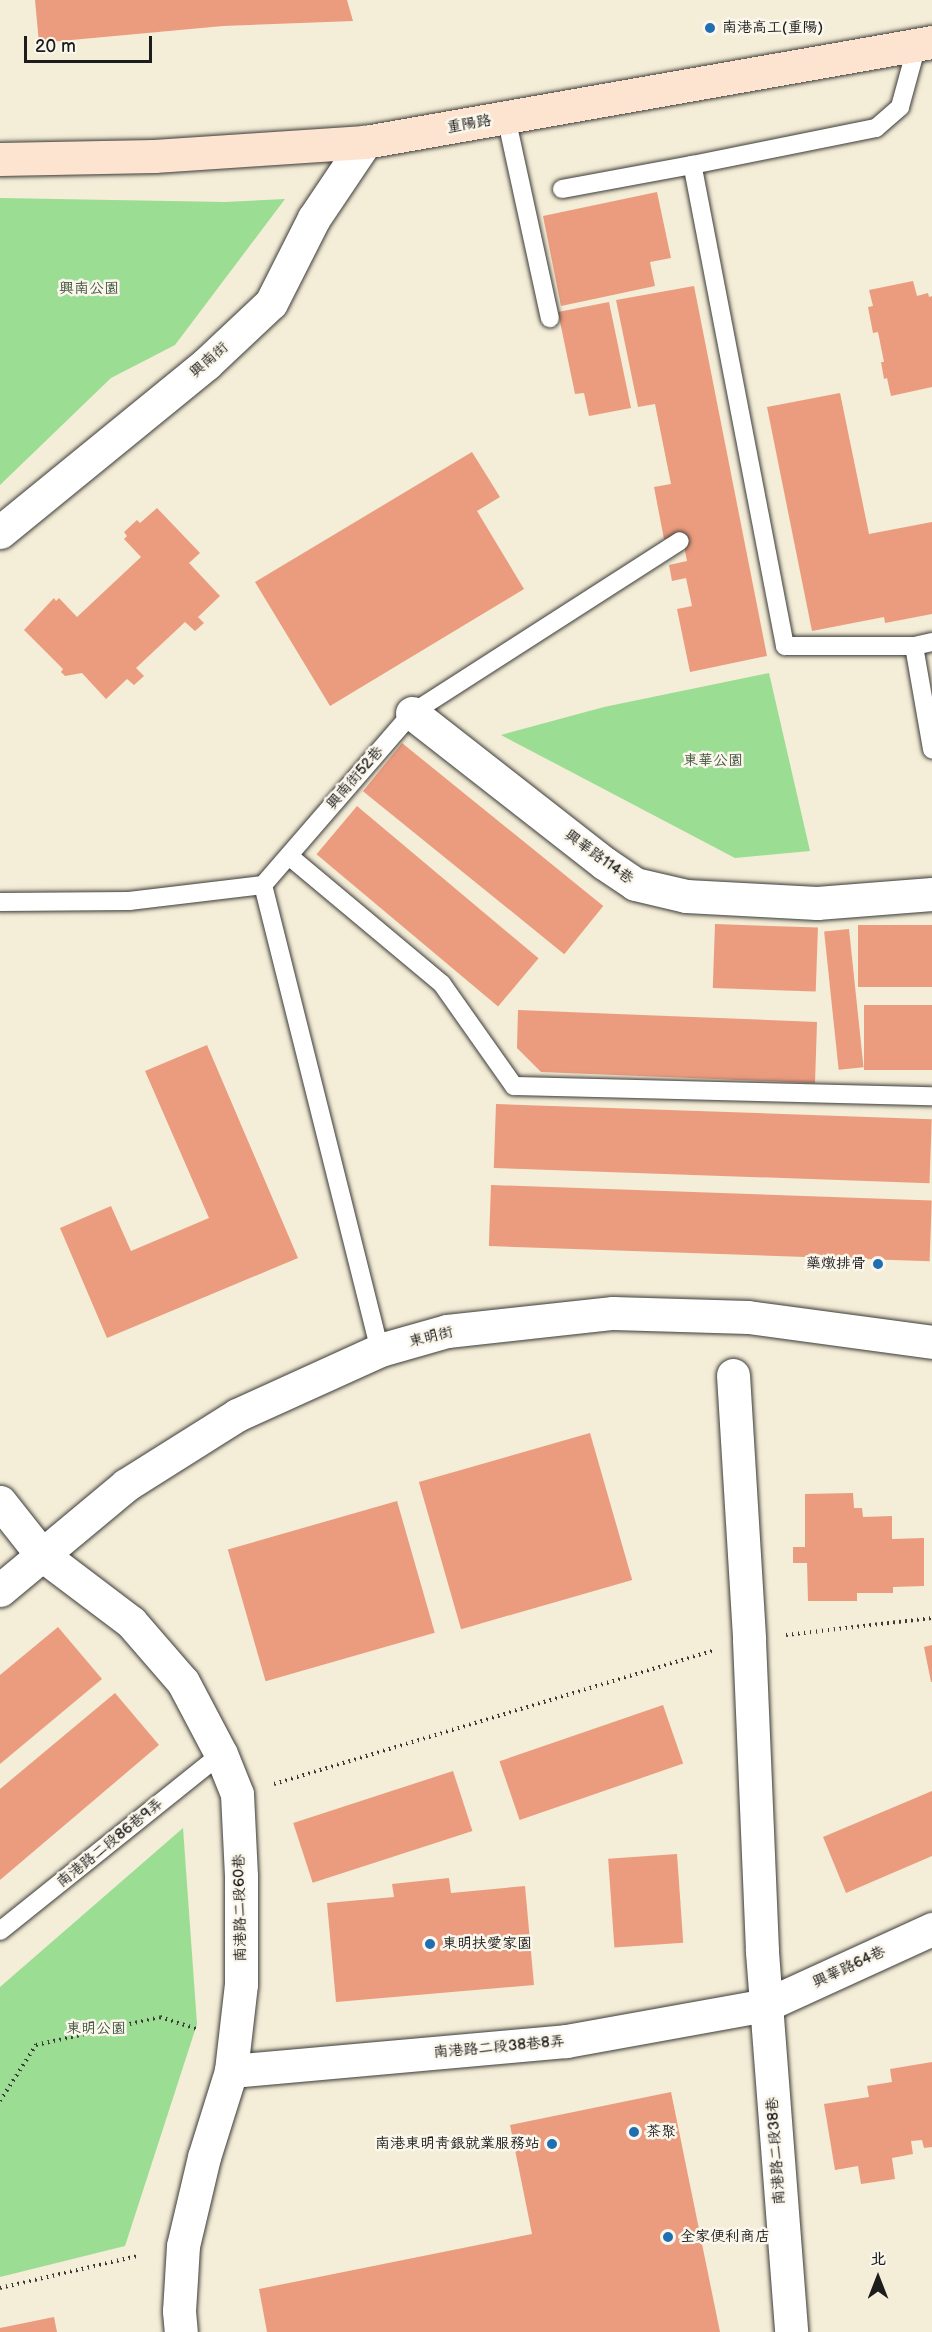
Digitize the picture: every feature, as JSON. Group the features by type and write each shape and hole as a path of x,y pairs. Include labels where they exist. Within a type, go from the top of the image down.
{"street":[{"name":"重陽路","path":"0,159 154,156 365,142 925,43"},
{"name":"興南街","path":"0,532 206,364 271,303 314,218 365,142"},
{"name":"興華路114巷","path":"412,713 604,863 635,884 686,896 817,903 932,894"},
{"name":"東明街","path":"0,1590 126,1485 237,1415 380,1350 447,1331 613,1313 748,1317 932,1342"},
{"name":"南港路二段38巷","path":"733,1375 749,1640 766,2005 791,2332"},
{"name":"南港路二段60巷","path":"0,1502 41,1554 130,1622 183,1682 221,1754 237,1794 241,1876 241,1983 231,2071 217,2111 183,2246 179,2311 182,2332"},
{"name":"興華路64巷","path":"766,2005 932,1929"},
{"name":"南港路二段38巷8弄","path":"231,2071 566,2041 766,2005"}],"lane":[{"path":"562,189 876,128 900,107 925,43"},
{"path":"506,117 550,318"},
{"path":"692,165 785,646 923,644 932,749"},
{"name":"興南街52巷","path":"263,885 412,713 680,541"},
{"path":"289,856 442,984 514,1086 932,1096"},
{"path":"0,902 129,901 263,885 380,1350"},
{"name":"南港路二段86巷9弄","path":"0,1931 221,1754"}],"path":[{"path":"237,1794 749,1640 932,1618"},
{"path":"0,2101 36,2045 160,2017 198,2029"},
{"path":"0,2288 137,2256"}],"green space":[{"name":"興南公園","path":"0,198 225,202 285,199 175,345 111,378 0,485"},
{"name":"東華公園","path":"769,673 810,851 735,858 501,735 604,707"},
{"name":"東明公園","path":"183,1828 197,2024 125,2246 0,2277 0,1987"}],"building":[{"path":"35,0 347,0 353,21 223,26 39,43"},
{"path":"657,192 671,258 650,262 655,286 561,306 543,216"},
{"path":"913,281 917,296 928,293 929,297 932,296 932,387 891,396 887,378 884,379 881,362 884,362 878,332 873,333 868,307 873,306 869,290"},
{"path":"694,286 767,656 690,672 677,609 692,606 686,578 672,581 669,565 687,561 682,536 664,539 654,487 671,484 655,404 638,407 616,300"},
{"path":"609,302 631,408 589,416 584,393 575,394 558,312"},
{"path":"840,393 869,534 932,522 932,614 885,623 884,617 812,631 767,407"},
{"path":"472,452 500,497 477,511 524,589 330,706 255,582"},
{"path":"157,508 200,553 189,563 220,596 198,617 204,623 195,631 185,622 136,668 144,676 134,685 127,679 106,699 82,673 65,676 61,672 63,669 24,630 54,598 56,601 59,598 77,617 141,557 124,539 127,536 124,532 137,520 140,523"},
{"path":"402,743 603,906 564,954 363,791"},
{"path":"357,806 539,958 498,1007 317,854"},
{"path":"715,924 818,928 816,992 713,988"},
{"path":"858,925 932,925 932,987 858,987"},
{"path":"849,929 864,1067 839,1070 824,932"},
{"path":"864,1005 932,1005 932,1070 864,1070"},
{"path":"518,1010 817,1022 815,1083 541,1072 517,1048"},
{"path":"207,1045 298,1258 107,1338 60,1228 111,1206 131,1251 209,1218 145,1071"},
{"path":"496,1104 932,1119 930,1183 494,1168"},
{"path":"491,1185 932,1200 930,1261 489,1246"},
{"path":"590,1433 632,1580 461,1629 419,1482"},
{"path":"853,1493 854,1508 862,1508 863,1517 892,1516 892,1539 924,1538 924,1586 893,1587 893,1593 857,1593 857,1601 808,1601 807,1563 793,1563 793,1547 805,1547 805,1494"},
{"path":"397,1501 435,1633 266,1681 228,1550"},
{"path":"58,1627 102,1679 0,1764 0,1675"},
{"path":"932,1645 932,1682 931,1682 924,1647"},
{"path":"115,1693 159,1745 0,1880 0,1789"},
{"path":"663,1705 683,1764 520,1820 499,1761"},
{"path":"453,1771 472,1831 313,1883 293,1823"},
{"path":"932,1791 932,1856 846,1893 823,1837"},
{"path":"677,1854 683,1943 614,1948 608,1859"},
{"name":"東明扶愛家園","path":"449,1878 451,1893 525,1886 534,1985 336,2002 327,1903 394,1897 392,1884"},
{"path":"932,2062 932,2147 924,2148 922,2140 911,2141 913,2154 892,2158 895,2179 861,2184 858,2166 835,2170 824,2104 869,2097 867,2086 892,2082 890,2069"},
{"path":"671,2092 720,2332 267,2332 259,2289 532,2234 510,2125"},
{"path":"54,2317 57,2332 0,2332 0,2328"}],"place":[{"name":"南港高工(重陽)","path":"710,28"},
{"name":"藥燉排骨","path":"878,1264"},
{"name":"東明扶愛家園","path":"430,1944"},
{"name":"茶聚","path":"634,2132"},
{"name":"南港東明青銀就業服務站","path":"552,2144"},
{"name":"全家便利商店","path":"668,2237"}]}
